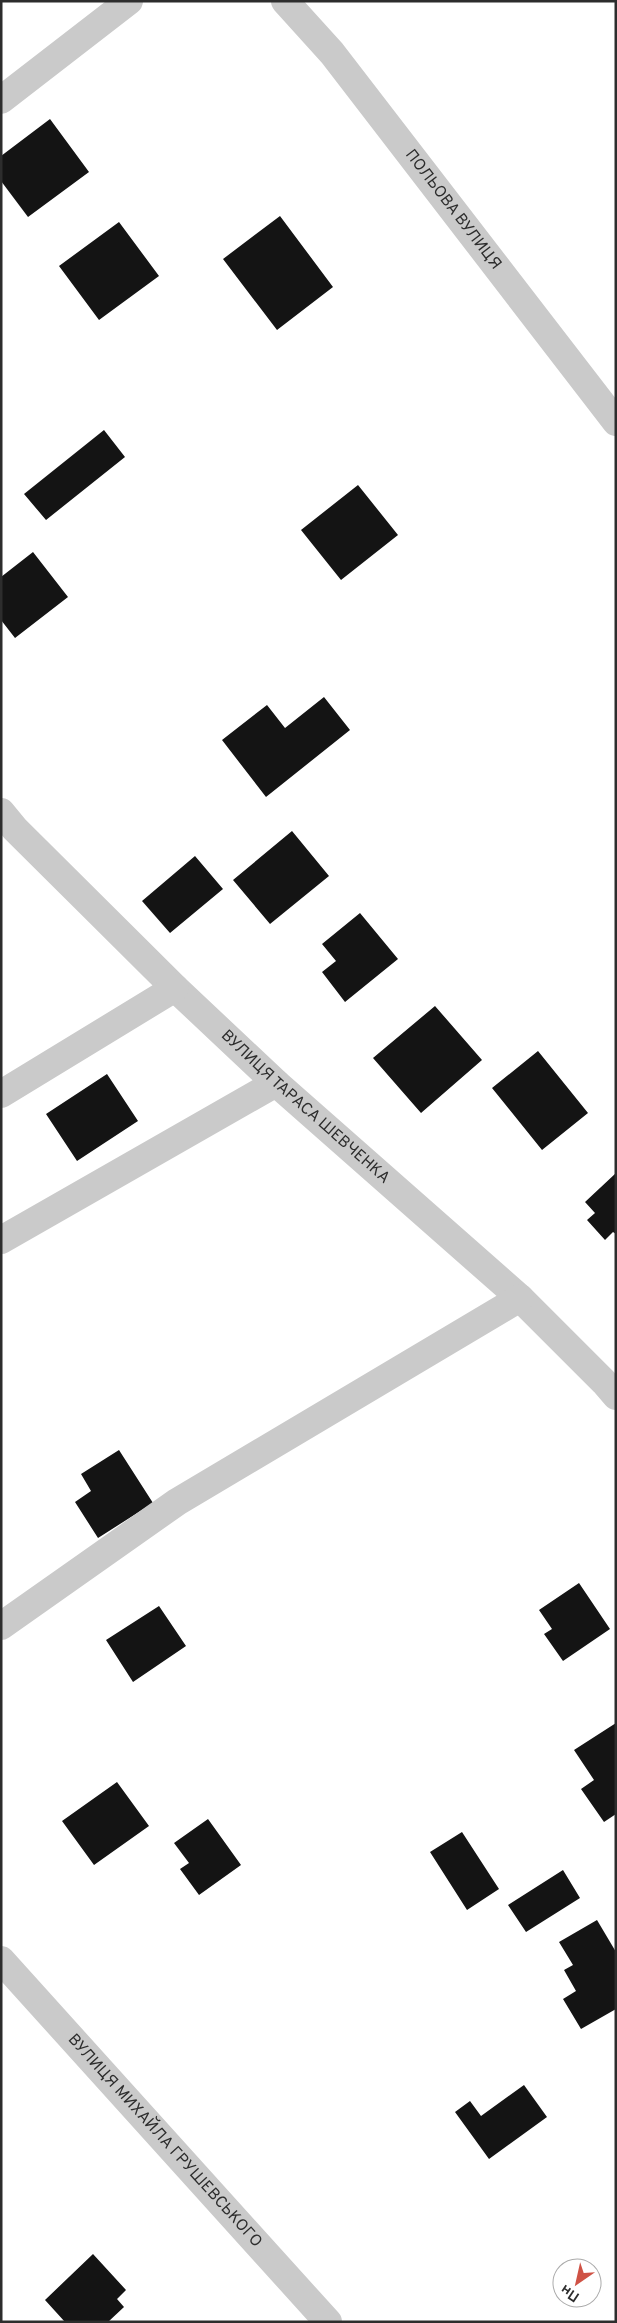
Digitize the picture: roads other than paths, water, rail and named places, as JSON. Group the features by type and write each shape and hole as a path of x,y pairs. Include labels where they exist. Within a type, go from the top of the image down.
{"street":[{"path":"1,100 129,1"},
{"name":"ПОЛЬОВА ВУЛИЦЯ","path":"285,1 332,53 616,422"},
{"name":"ВУЛИЦЯ ТАРАСА ШЕВЧЕНКА","path":"1,812 15,830 175,988 276,1083 520,1298 616,1396"},
{"path":"1,1094 175,988"},
{"path":"1,1240 276,1083"},
{"path":"1,1626 177,1502 520,1298"},
{"name":"ВУЛИЦЯ МИХАЙЛА ГРУШЕВСЬКОГО","path":"1,1960 328,2322"}]}
